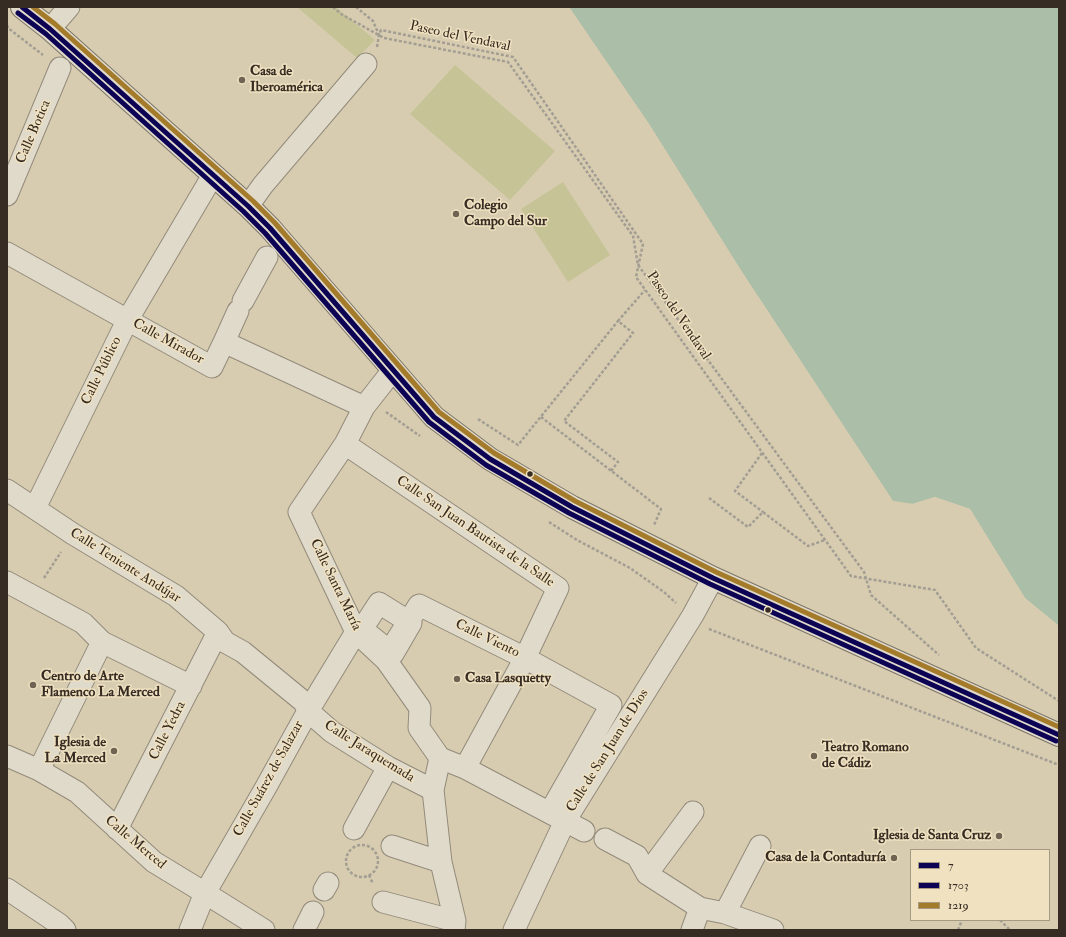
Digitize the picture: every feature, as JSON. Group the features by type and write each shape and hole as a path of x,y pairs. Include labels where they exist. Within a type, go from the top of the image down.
{"street":[{"path":"22,7 50,29 248,206 270,228 434,417 490,459 572,507 713,578 1059,735"},
{"path":"50,29 69,7"},
{"path":"248,206 263,185 366,64"},
{"name":"Calle Botica","path":"7,195 60,68"},
{"name":"Calle Público","path":"35,508 128,319 213,175"},
{"name":"Calle Mirador","path":"7,253 212,367 224,342 364,407"},
{"path":"224,342 240,306 266,257"},
{"name":"Calle Santa María","path":"393,370 364,407 345,444 299,512 356,632 388,656 420,708 419,728 440,758"},
{"name":"Calle San Juan Bautista de la Salle","path":"345,444 558,588 524,658 465,768"},
{"name":"Calle Teniente Andújar","path":"7,490 73,534 176,596 218,632 225,642 243,652 304,702 308,711"},
{"name":"Calle de San Juan de Dios","path":"514,930 557,817 693,615 713,578"},
{"path":"7,582 83,623 102,642 191,686"},
{"path":"379,604 409,622 411,623 393,654 388,656 362,629 379,604"},
{"name":"Calle Viento","path":"409,622 419,605 524,658 611,705 557,817"},
{"name":"Calle Yedra","path":"118,829 218,632"},
{"name":"Calle Suárez de Salazar","path":"190,930 205,893 308,711 356,632"},
{"path":"39,770 102,642"},
{"name":"Calle Jaraquemada","path":"308,711 332,732 388,767 433,790"},
{"name":"Calle Merced","path":"7,756 39,770 77,792 154,862 264,930"},
{"path":"455,926 441,862 433,790 440,758 465,768 584,831"},
{"path":"359,837 388,767"},
{"path":"647,874 693,812"},
{"path":"605,840 637,856 647,874 700,908 725,913 773,930"},
{"path":"392,846 441,862"},
{"path":"725,913 760,846"},
{"path":"7,889 59,924 64,930"},
{"path":"383,902 455,926"},
{"path":"692,930 700,908"}],"path":[{"path":"333,7 341,14 379,35 401,41 508,62 633,236 638,266 864,572 871,595 944,659"},
{"path":"356,7 372,21 379,35"},
{"name":"Paseo del Vendaval","path":"379,35 381,30 513,57 643,244 636,277 851,576 935,590 976,648 1059,701"},
{"path":"473,416 518,445 618,321 646,290"},
{"path":"611,471 618,462 564,421 633,332 618,321"},
{"path":"541,417 661,509 654,525"},
{"path":"762,453 735,491 808,546 825,540"},
{"path":"709,498 748,527 763,512"},
{"path":"33,595 73,534"},
{"path":"708,629 1059,765"},
{"path":"359,837 373,849 378,859 376,868 373,872 364,877 350,871 346,862 347,856 359,837"},
{"path":"1001,921 1010,930"}],"shaded area":[{"path":"297,7 336,7 375,40 357,58"},
{"path":"569,7 1059,7 1059,626 1025,598 970,509 935,497 912,504 893,501 742,272 649,124"},
{"path":"455,65 555,151 510,200 410,114"},
{"path":"563,182 610,255 568,282 521,209"}],"pier":[{"path":"567,7 569,7 649,124 742,272 893,501 913,504 935,497 970,509 1025,598 1059,626 1059,628 1023,599 968,510 935,499 913,506 891,503 741,273 647,125"}],"transit line":[{"name":"7","path":"22,7 50,29 248,206 270,228 434,417 490,459 572,507 713,578 1059,735"},
{"name":"1219","path":"33,7 55,24 253,201 275,223 439,412 494,453 575,501 716,572 1059,727"},
{"name":"1703","path":"18,13 46,34 243,211 265,233 429,422 486,465 569,513 710,584 1056,741"}],"place":[{"name":"Casa de Iberoamérica","path":"242,80"},
{"name":"Colegio Campo del Sur","path":"456,214"},
{"name":"Casa Lasquetty","path":"457,679"},
{"name":"Centro de Arte Flamenco La Merced","path":"33,685"},
{"name":"Iglesia de La Merced","path":"114,751"},
{"name":"Teatro Romano de Cádiz","path":"814,756"},
{"name":"Iglesia de Santa Cruz","path":"999,836"},
{"name":"Casa de la Contaduría","path":"894,858"}]}
